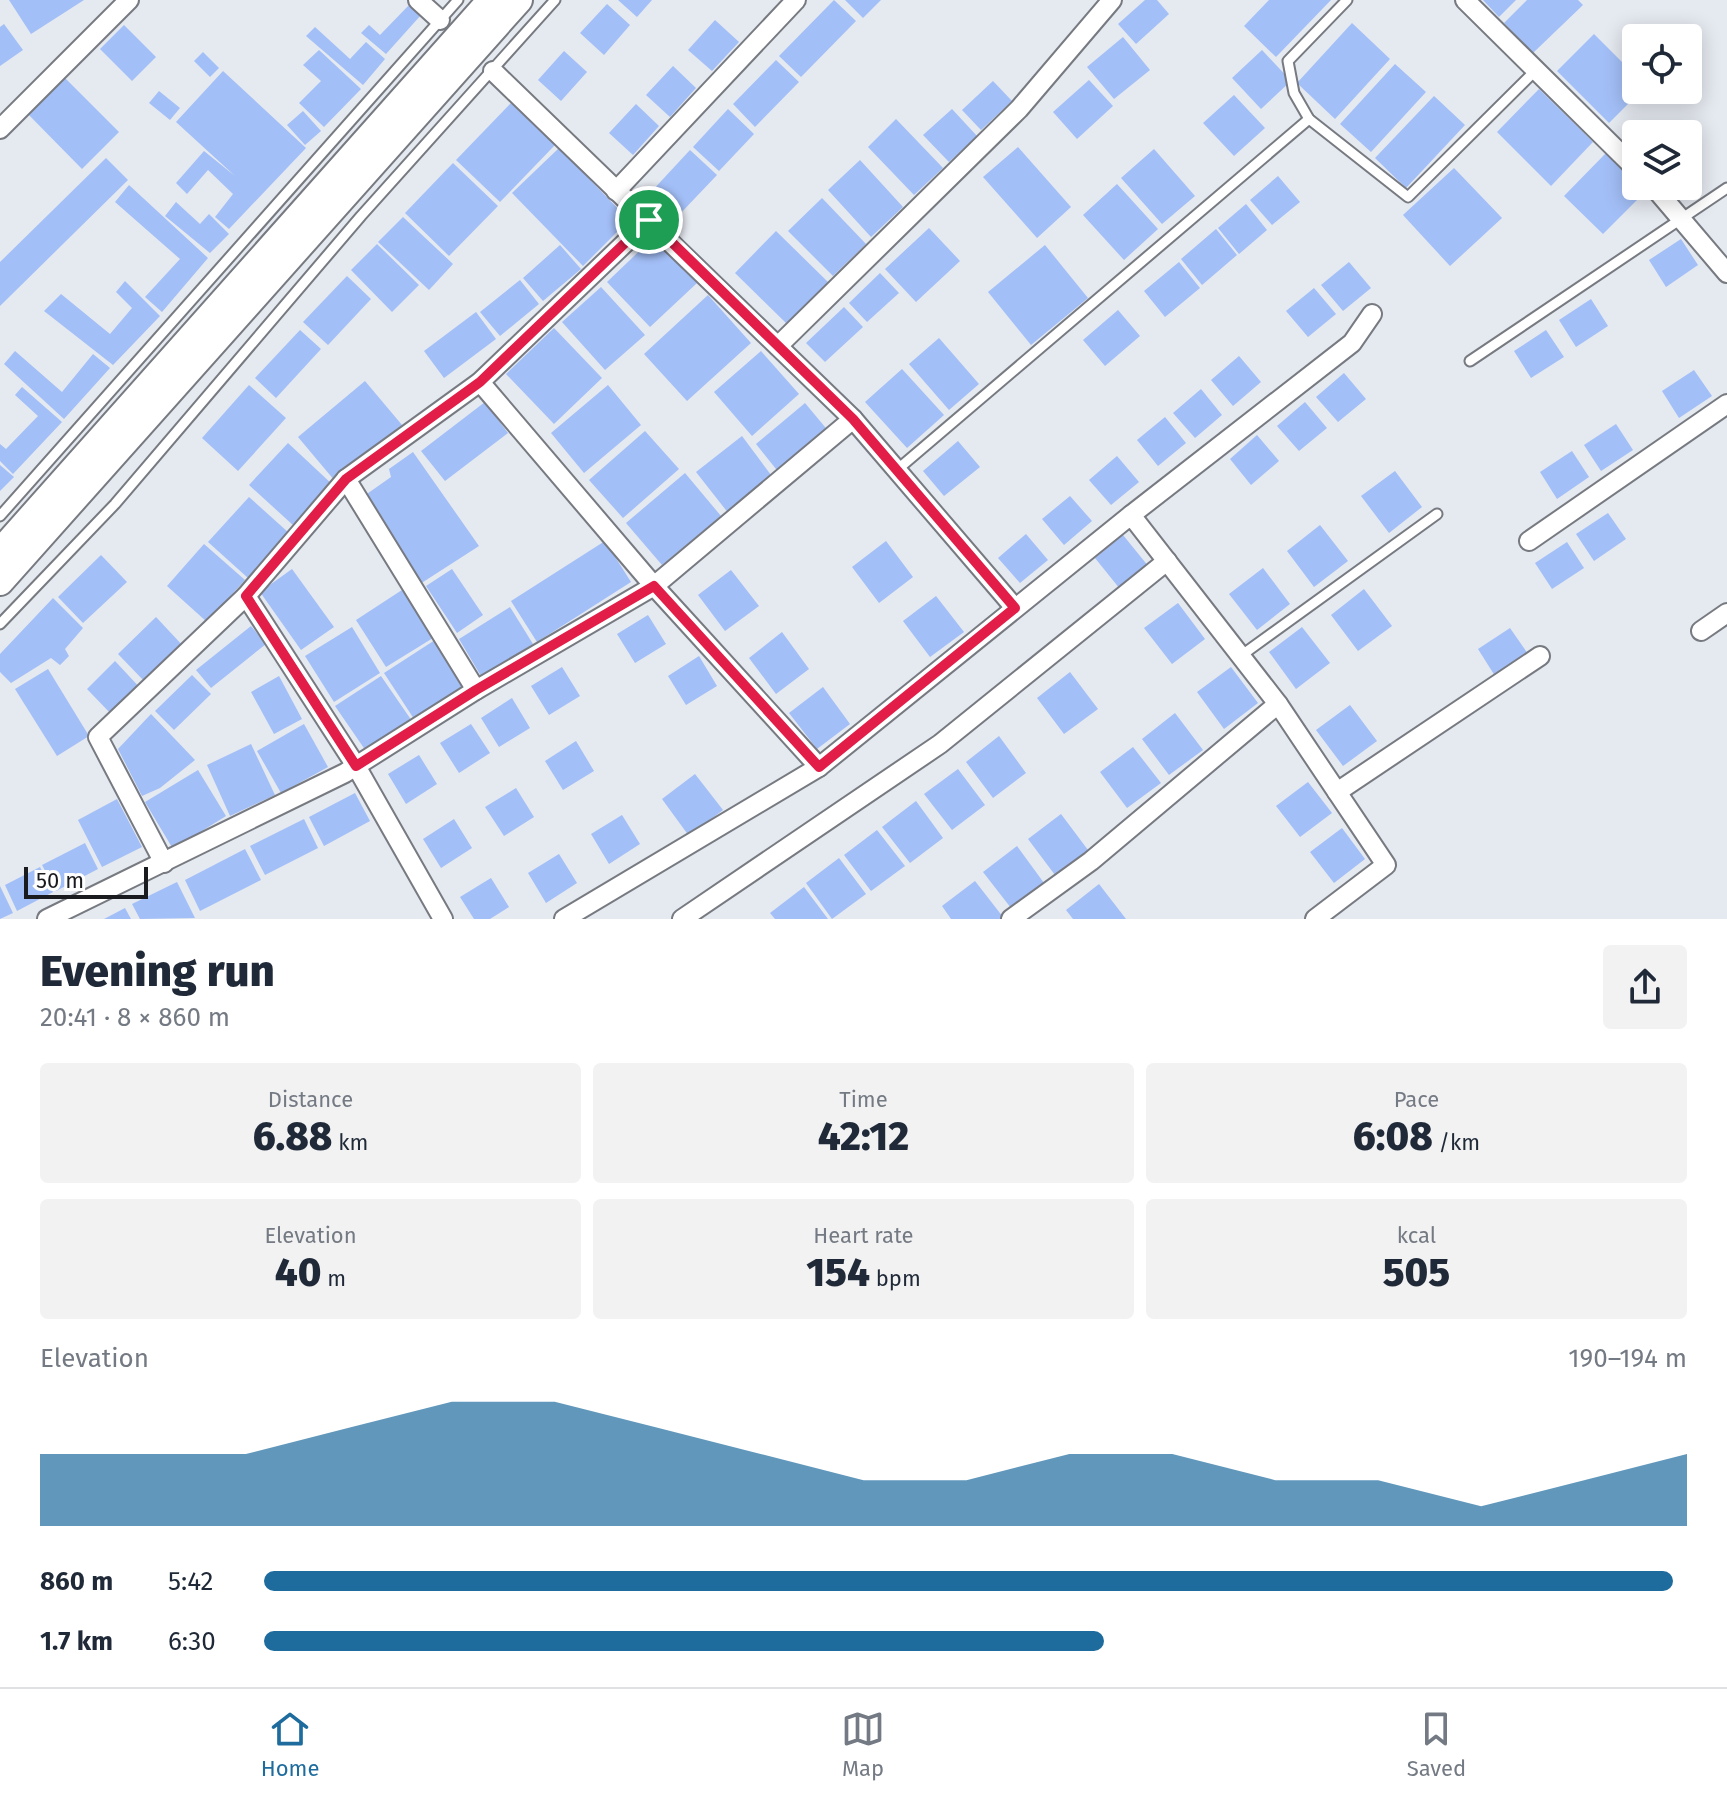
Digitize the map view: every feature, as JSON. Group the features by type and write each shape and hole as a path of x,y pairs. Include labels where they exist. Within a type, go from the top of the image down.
{"main road":[{"path":"0,552 491,0"},
{"path":"0,582 519,0"}],"street":[{"path":"0,129 129,0"},
{"path":"418,0 440,20"},
{"path":"616,191 796,0"},
{"path":"778,346 1019,109 1112,0"},
{"path":"1465,0 1622,155"},
{"path":"493,71 853,419 1015,608"},
{"path":"1666,200 1727,273"},
{"path":"164,863 98,737 246,596 346,479 480,382 649,220"},
{"path":"564,919 819,767 1131,515 1352,343 1372,314"},
{"path":"480,382 654,586 819,767"},
{"path":"1529,541 1727,404"},
{"path":"47,919 356,766 476,690 654,586 853,419"},
{"path":"346,479 476,690"},
{"path":"1131,515 1278,704 1386,865 1315,919"},
{"path":"682,919 940,744 1053,649 1167,561"},
{"path":"246,596 356,766 443,919"},
{"path":"1701,631 1727,613"},
{"path":"1337,792 1540,656"},
{"path":"1011,919 1091,861 1278,704"}],"lane":[{"path":"0,516 458,0"},
{"path":"0,624 115,504 361,216 555,0"},
{"path":"1347,0 1288,61 1294,93 1309,119 1408,197 1536,70"},
{"path":"898,469 1309,119"},
{"path":"1470,361 1727,188"},
{"path":"1242,655 1437,514"}],"building":[{"path":"9,0 84,0 31,34"},
{"path":"618,0 652,0 637,17"},
{"path":"834,0 856,21 801,77 779,56"},
{"path":"845,0 881,0 863,18"},
{"path":"1145,0 1157,0 1169,14 1136,44 1118,24"},
{"path":"1269,0 1331,0 1276,57 1244,26"},
{"path":"1483,0 1516,0 1499,17"},
{"path":"1527,0 1578,0 1583,5 1533,53 1504,23"},
{"path":"410,4 421,15 386,54 361,33 369,25 380,35"},
{"path":"607,4 630,25 604,55 580,33"},
{"path":"715,20 739,42 712,71 688,50"},
{"path":"1352,23 1390,59 1335,119 1297,83"},
{"path":"4,24 23,50 0,66 0,27"},
{"path":"124,25 156,57 132,81 100,49"},
{"path":"315,27 350,59 366,42 385,59 363,85 306,36"},
{"path":"1594,34 1622,62 1622,104 1628,104 1609,123 1557,71"},
{"path":"1123,37 1150,70 1114,99 1087,67"},
{"path":"319,50 361,89 324,127 299,103 321,81 303,65"},
{"path":"1262,50 1291,81 1261,109 1232,78"},
{"path":"564,51 587,72 561,101 538,80"},
{"path":"203,52 219,68 210,77 194,61"},
{"path":"776,60 799,82 755,127 733,104"},
{"path":"1395,64 1426,92 1371,152 1340,124"},
{"path":"673,66 696,88 670,117 646,95"},
{"path":"223,71 306,148 229,229 215,217 233,194 208,170 187,194 176,183 204,151 235,176 176,122"},
{"path":"60,73 119,132 82,169 24,110"},
{"path":"1089,80 1113,106 1077,139 1053,112"},
{"path":"993,81 1012,101 981,130 962,110"},
{"path":"1539,89 1593,142 1551,186 1497,132"},
{"path":"159,91 180,108 170,120 149,103"},
{"path":"1234,95 1265,128 1234,156 1203,123"},
{"path":"1434,96 1465,125 1406,188 1375,158"},
{"path":"511,103 555,145 500,202 456,160"},
{"path":"636,104 659,126 633,155 609,133"},
{"path":"728,109 754,134 719,171 693,147"},
{"path":"952,109 977,136 949,162 923,135"},
{"path":"303,111 321,131 305,145 287,125"},
{"path":"896,119 943,168 914,195 868,147"},
{"path":"1018,147 1071,207 1037,238 983,177"},
{"path":"559,148 629,220 583,266 512,193"},
{"path":"1154,149 1195,196 1162,224 1121,178"},
{"path":"690,150 717,175 677,217 651,192"},
{"path":"1607,152 1622,167 1622,200 1637,200 1603,234 1564,196"},
{"path":"106,158 128,180 0,306 0,262"},
{"path":"860,160 903,207 871,237 828,190"},
{"path":"453,163 498,206 449,256 405,213"},
{"path":"1454,168 1502,218 1450,266 1403,215"},
{"path":"1278,176 1300,202 1272,225 1250,200"},
{"path":"1117,184 1158,229 1124,260 1083,215"},
{"path":"129,185 208,258 162,312 145,297 180,259 115,202"},
{"path":"822,198 866,244 833,276 788,231"},
{"path":"176,202 200,224 209,214 229,234 210,253 165,216"},
{"path":"1246,204 1267,230 1239,254 1218,228"},
{"path":"403,217 453,264 429,290 378,242"},
{"path":"929,228 960,261 916,302 885,269"},
{"path":"1216,229 1237,255 1202,285 1181,259"},
{"path":"776,231 828,282 787,324 735,273"},
{"path":"654,237 697,283 650,327 607,282"},
{"path":"1681,239 1698,265 1666,287 1649,260"},
{"path":"377,244 419,285 392,312 351,270"},
{"path":"560,245 581,269 543,301 523,278"},
{"path":"1045,245 1088,298 1031,345 988,292"},
{"path":"1179,262 1200,288 1165,317 1144,291"},
{"path":"1349,262 1371,288 1343,311 1321,285"},
{"path":"880,273 899,293 867,322 849,303"},
{"path":"347,276 371,299 328,345 303,322"},
{"path":"520,280 539,304 500,336 480,312"},
{"path":"125,281 160,316 113,365 44,311 61,294 110,334 132,308 116,292"},
{"path":"601,287 645,335 605,370 562,322"},
{"path":"1314,288 1336,314 1308,337 1286,311"},
{"path":"708,295 751,343 687,401 644,354"},
{"path":"1591,299 1608,326 1576,347 1559,320"},
{"path":"844,307 863,327 825,362 806,343"},
{"path":"1118,310 1140,336 1105,366 1083,340"},
{"path":"476,312 496,339 444,378 424,351"},
{"path":"554,328 602,378 554,424 506,374"},
{"path":"300,330 321,349 276,398 255,378"},
{"path":"1546,330 1564,357 1531,378 1514,351"},
{"path":"939,338 979,384 949,410 909,364"},
{"path":"15,351 62,392 93,354 110,368 64,419 4,364"},
{"path":"761,351 799,394 752,436 714,392"},
{"path":"1239,356 1261,382 1233,406 1211,380"},
{"path":"902,369 944,415 907,448 865,402"},
{"path":"1694,370 1712,396 1679,418 1662,391"},
{"path":"1344,373 1366,399 1338,422 1316,397"},
{"path":"365,381 402,425 335,481 298,437"},
{"path":"249,385 286,418 238,471 202,438"},
{"path":"608,385 641,425 584,473 551,433"},
{"path":"22,387 62,422 13,474 0,461 0,444 6,449 38,416 15,395"},
{"path":"1201,389 1222,415 1195,438 1173,413"},
{"path":"485,402 508,433 445,481 421,451"},
{"path":"1305,402 1327,428 1299,451 1277,426"},
{"path":"805,403 830,433 780,474 756,444"},
{"path":"1165,417 1186,443 1158,466 1137,440"},
{"path":"1616,424 1633,450 1601,471 1584,445"},
{"path":"645,431 679,469 623,518 589,480"},
{"path":"1257,435 1279,461 1251,485 1230,459"},
{"path":"742,436 774,479 729,514 696,472"},
{"path":"958,441 980,467 944,496 923,471"},
{"path":"288,443 333,485 294,526 249,485"},
{"path":"1572,451 1589,477 1557,499 1540,472"},
{"path":"413,452 479,546 420,584 364,496 391,477 389,469"},
{"path":"1117,456 1139,482 1111,505 1089,480"},
{"path":"0,465 14,477 0,491"},
{"path":"1395,471 1422,507 1389,533 1361,496"},
{"path":"685,473 721,516 662,565 626,523"},
{"path":"1070,496 1092,521 1064,545 1042,519"},
{"path":"249,497 289,533 248,578 208,542"},
{"path":"1608,513 1626,539 1594,561 1576,534"},
{"path":"1320,525 1348,561 1314,587 1287,551"},
{"path":"1026,534 1048,560 1020,583 998,558"},
{"path":"1123,535 1149,567 1120,589 1095,558"},
{"path":"605,541 631,582 537,642 511,601"},
{"path":"886,541 913,577 879,603 852,567"},
{"path":"1567,542 1584,568 1552,589 1535,563"},
{"path":"204,544 245,580 207,622 167,586"},
{"path":"101,555 127,582 83,623 58,597"},
{"path":"1263,568 1290,604 1257,630 1229,594"},
{"path":"292,569 334,627 301,650 260,592"},
{"path":"452,569 483,615 457,633 426,586"},
{"path":"731,570 759,606 725,631 698,595"},
{"path":"1364,589 1392,626 1358,651 1331,615"},
{"path":"402,590 433,638 386,667 356,620"},
{"path":"936,596 964,632 930,657 903,621"},
{"path":"53,598 83,628 65,649 69,656 60,665 51,658 11,683 0,672 0,654"},
{"path":"1178,603 1205,639 1172,664 1144,628"},
{"path":"510,607 533,644 481,676 459,639"},
{"path":"648,615 666,644 635,663 617,634"},
{"path":"156,617 184,647 147,684 118,654"},
{"path":"251,626 266,644 211,688 196,670"},
{"path":"352,627 380,673 334,702 305,656"},
{"path":"1302,627 1330,663 1296,689 1269,652"},
{"path":"1510,628 1528,654 1495,676 1478,649"},
{"path":"782,632 809,669 776,694 749,658"},
{"path":"435,640 467,689 416,722 384,673"},
{"path":"699,656 717,686 686,705 668,676"},
{"path":"115,661 142,690 114,717 87,689"},
{"path":"562,667 580,696 549,715 531,686"},
{"path":"1231,667 1258,703 1224,729 1197,692"},
{"path":"48,669 89,736 57,756 15,689"},
{"path":"1070,672 1098,709 1064,734 1037,698"},
{"path":"192,675 211,694 174,730 155,711"},
{"path":"279,676 302,719 274,734 251,692"},
{"path":"381,676 414,724 368,754 335,706"},
{"path":"823,687 850,724 817,749 789,713"},
{"path":"512,698 530,728 499,747 481,718"},
{"path":"1350,705 1377,741 1343,766 1316,730"},
{"path":"1175,713 1203,750 1169,775 1142,739"},
{"path":"151,714 195,760 160,788 142,796 118,749"},
{"path":"304,724 328,767 281,793 257,751"},
{"path":"471,724 490,753 459,773 440,743"},
{"path":"999,736 1026,773 993,798 966,762"},
{"path":"576,741 594,771 563,790 545,761"},
{"path":"251,744 275,795 230,816 207,765"},
{"path":"1133,747 1161,783 1127,808 1100,772"},
{"path":"419,755 437,784 406,804 388,774"},
{"path":"958,769 985,805 952,830 924,794"},
{"path":"198,770 226,816 173,849 145,802"},
{"path":"695,774 723,810 689,836 662,799"},
{"path":"1308,782 1332,813 1300,837 1276,806"},
{"path":"516,788 534,817 504,836 485,807"},
{"path":"355,793 370,821 324,846 309,817"},
{"path":"117,799 142,847 102,867 78,820"},
{"path":"916,801 943,838 910,863 882,827"},
{"path":"1061,814 1088,850 1055,875 1028,839"},
{"path":"622,815 640,844 609,864 591,834"},
{"path":"304,819 318,848 265,875 250,846"},
{"path":"454,819 472,848 441,868 423,839"},
{"path":"1342,828 1365,859 1334,883 1310,852"},
{"path":"877,830 905,866 871,891 844,855"},
{"path":"85,843 98,869 56,891 42,865"},
{"path":"1017,846 1044,883 1011,908 983,872"},
{"path":"245,849 261,880 200,911 185,880"},
{"path":"559,854 577,883 546,903 528,873"},
{"path":"839,858 866,894 832,919 806,883"},
{"path":"40,867 53,892 17,911 5,885"},
{"path":"491,878 509,907 490,919 474,919 460,897"},
{"path":"975,881 1003,917 951,919 942,906"},
{"path":"177,882 195,918 140,919 132,904"},
{"path":"1099,884 1126,919 1073,919 1066,910"},
{"path":"0,886 13,913 0,919"},
{"path":"804,887 828,919 775,919 770,913"},
{"path":"125,908 131,919 104,919"}],"route":[{"path":"649,220 853,419 1015,608 819,767 654,586 476,690 356,766 246,596 346,479 480,382 649,220"}]}
